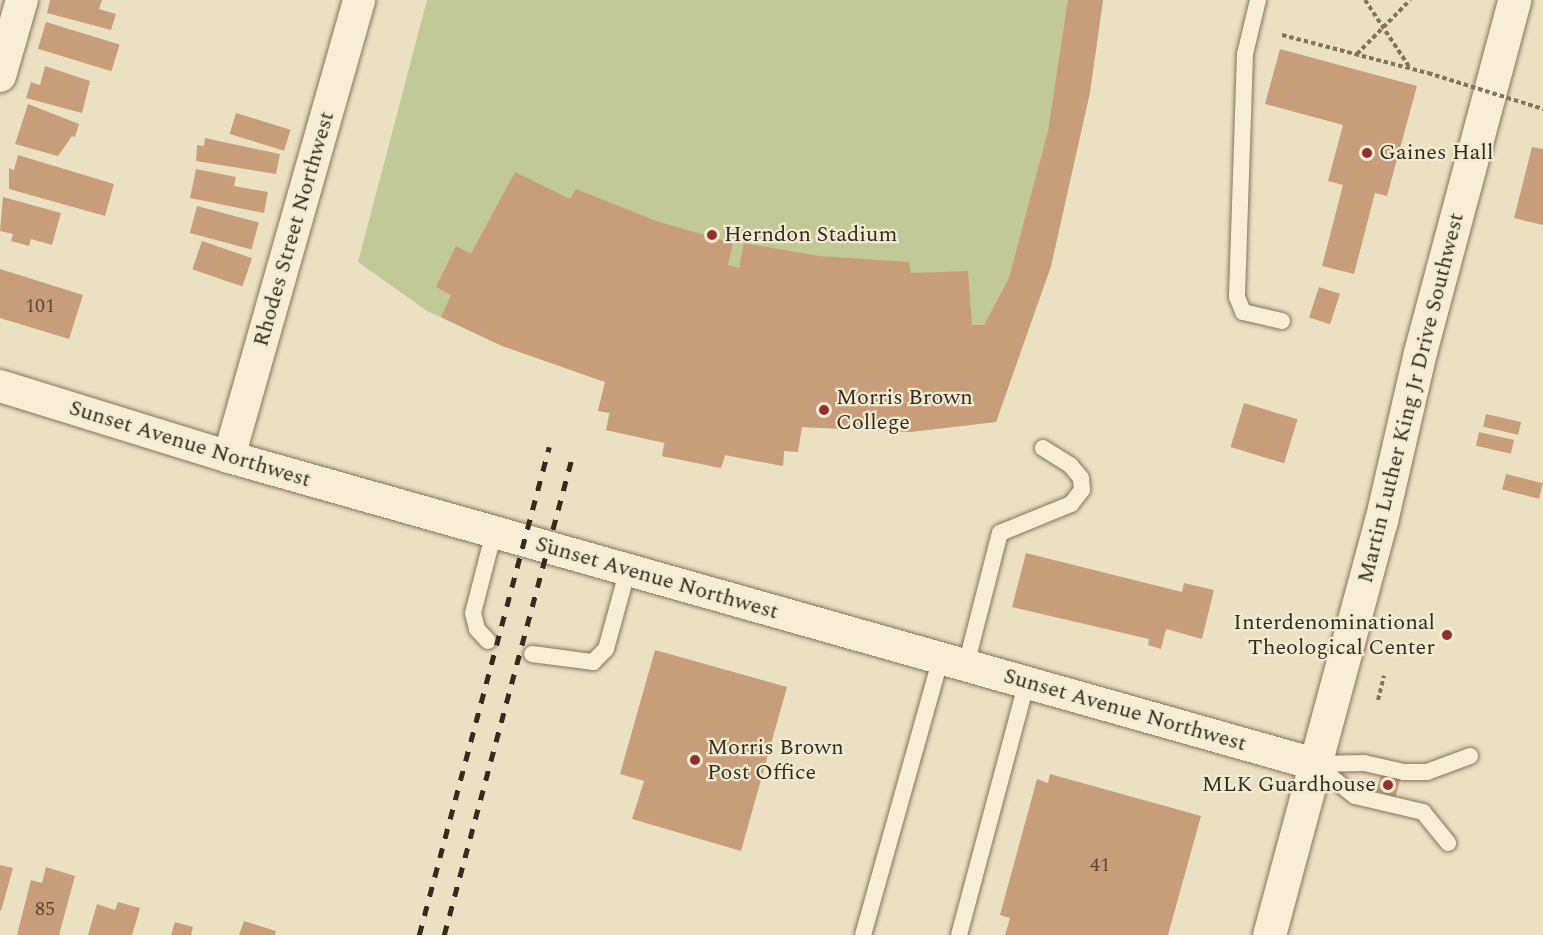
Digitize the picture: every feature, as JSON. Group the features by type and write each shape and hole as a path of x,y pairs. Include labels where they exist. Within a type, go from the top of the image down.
{"main road":[{"name":"Martin Luther King Jr Drive Southwest","path":"1269,935 1381,521 1420,352 1514,0"}],"street":[{"path":"0,76 22,0"},
{"name":"Rhodes Street Northwest","path":"229,457 359,0"},
{"name":"Sunset Avenue Northwest","path":"0,386 229,457 1315,764"}],"lane":[{"path":"1258,0 1245,54 1237,297 1243,312 1282,321"},
{"path":"863,935 954,662 1000,533 1071,504 1082,490 1081,478 1070,465 1043,448"},
{"path":"488,641 477,629 473,613 494,532"},
{"path":"532,654 593,662 606,649 628,569"},
{"path":"959,935 1027,682"},
{"path":"1315,764 1364,763 1404,772 1427,772 1470,756"},
{"path":"1315,764 1355,796 1422,812 1448,843"}],"path":[{"path":"1365,0 1410,69"},
{"path":"1356,55 1410,0"},
{"path":"1282,35 1428,73 1543,109"},
{"path":"1378,700 1384,676"}],"green space":[{"name":"Herndon Stadium","path":"427,0 1103,0 1090,92 1051,266 996,422 910,432 802,427 784,451 783,466 725,455 721,468 662,456 664,443 606,430 609,413 598,411 605,382 502,346 427,311 358,262"}],"building":[{"path":"50,0 102,0 99,9 116,14 111,30 47,13"},
{"path":"1068,0 1103,0 1090,92 1051,266 996,422 910,432 802,427 798,452 784,451 783,466 725,455 721,468 662,456 665,443 606,430 610,413 598,411 605,382 502,346 441,317 451,295 436,287 456,246 471,254 515,172 570,199 576,189 659,222 733,243 728,265 739,268 744,243 819,256 909,262 911,273 968,271 972,325 984,325 1009,278 1048,131"},
{"path":"46,22 120,45 111,71 38,49"},
{"name":"Gaines Hall","path":"1280,49 1417,86 1387,196 1375,193 1354,274 1322,266 1343,185 1328,181 1343,125 1265,104"},
{"path":"45,66 90,81 82,113 26,98 31,82 40,85"},
{"path":"28,104 79,124 75,137 72,136 58,156 15,144"},
{"path":"236,113 291,130 284,151 230,134"},
{"path":"205,138 280,154 276,174 196,161 197,145 204,146"},
{"path":"1532,147 1543,149 1543,225 1514,218"},
{"path":"18,155 114,184 105,216 9,189 9,168 14,170"},
{"path":"196,169 236,177 234,186 268,192 264,213 190,198"},
{"path":"3,197 61,213 52,245 31,239 29,246 11,241 13,234 0,231"},
{"path":"197,206 259,223 252,250 190,233"},
{"path":"202,241 252,258 242,287 192,269"},
{"path":"0,269 83,295 69,339 0,318"},
{"path":"1319,287 1340,294 1330,324 1309,317"},
{"path":"1244,403 1298,419 1284,463 1231,447"},
{"path":"1486,414 1521,422 1518,435 1483,427"},
{"path":"1479,432 1514,440 1511,454 1476,446"},
{"path":"1506,474 1543,483 1539,499 1502,490"},
{"path":"1026,553 1182,592 1184,583 1214,590 1202,639 1166,629 1161,649 1148,645 1149,639 1012,607"},
{"name":"Morris Brown Post Office","path":"655,650 787,687 741,851 632,819 644,781 620,774"},
{"path":"1050,774 1201,816 1168,935 1005,935 1010,918 1000,915 1037,779 1048,783"},
{"name":"MLK Guardhouse","path":"1381,774 1400,779 1396,797 1376,791"},
{"path":"0,865 13,868 1,911 0,910"},
{"path":"46,867 75,876 59,935 17,935 31,880 42,883"},
{"path":"118,902 140,908 132,935 88,935 97,904 115,910"},
{"path":"244,921 276,931 275,935 239,935"},
{"path":"175,922 193,927 191,935 171,935"}],"railway":[{"path":"419,935 549,447"},
{"path":"444,935 573,453"}],"place":[{"name":"Gaines Hall","path":"1367,153"},
{"name":"Herndon Stadium","path":"712,235"},
{"name":"Morris Brown College","path":"824,410"},
{"name":"Interdenominational Theological Center","path":"1447,635"},
{"name":"Morris Brown Post Office","path":"695,760"},
{"name":"MLK Guardhouse","path":"1388,785"}]}
